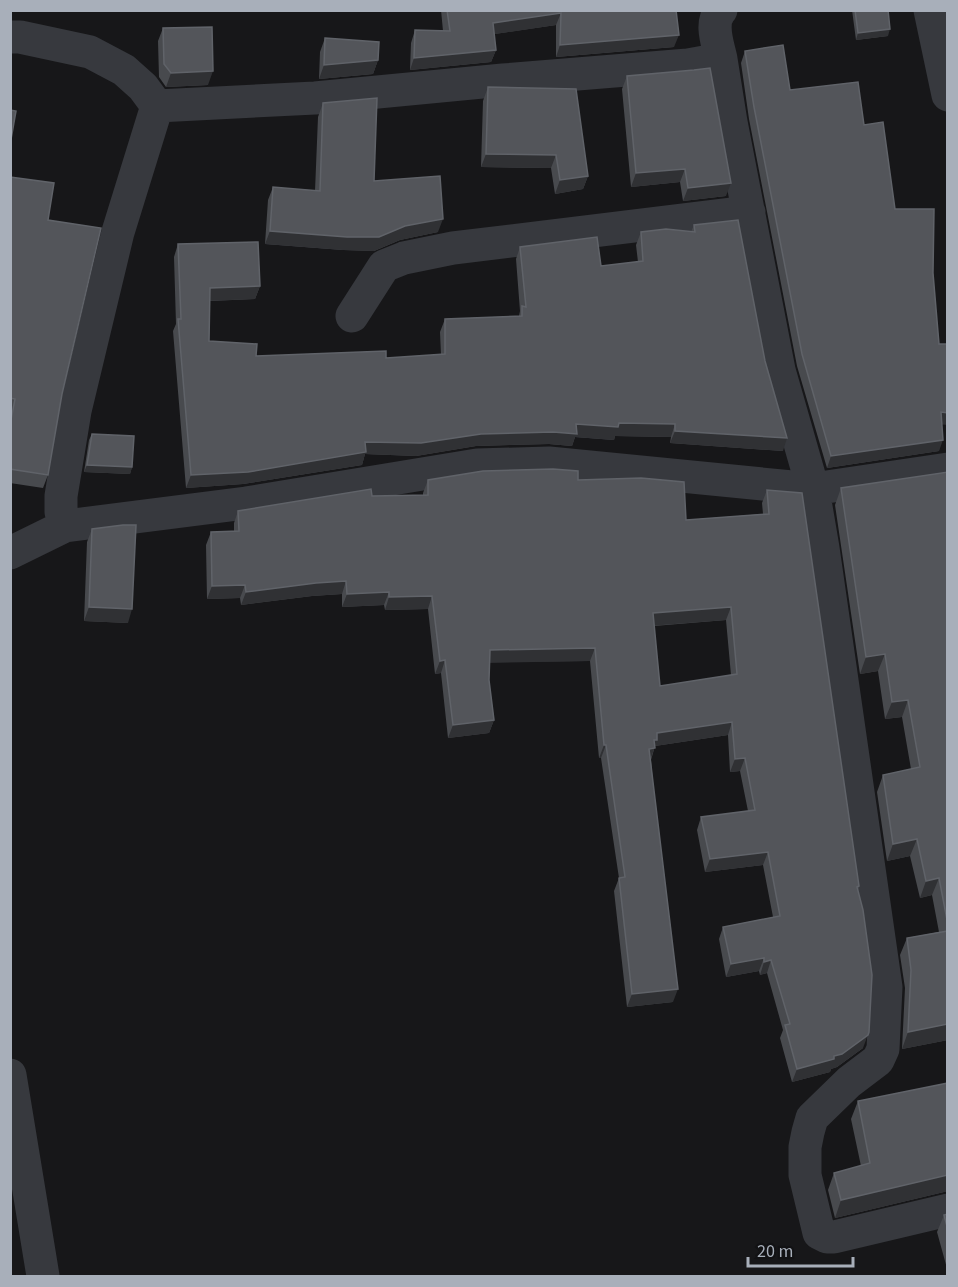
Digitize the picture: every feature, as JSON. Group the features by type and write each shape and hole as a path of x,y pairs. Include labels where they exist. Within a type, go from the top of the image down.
{"street":[{"path":"721,10 716,18 715,32 749,212 779,370 813,489 823,548 886,987 883,1049 878,1060 849,1082 812,1118 806,1147 805,1175 819,1233 827,1237 834,1238 948,1210"},
{"path":"930,10 948,95"},
{"path":"10,37 90,51 124,70 143,87 157,106"},
{"path":"157,106 315,98 688,65 721,59"},
{"path":"65,526 61,512 61,496 75,411 118,232 157,106"},
{"path":"352,316 384,266 404,258 453,248 749,212"},
{"path":"10,553 65,526 246,503 477,465 549,463 813,489 948,469"},
{"path":"10,1075 43,1276"}],"building":[{"path":"447,10 676,10 679,35 560,45 561,13 493,23 496,50 414,58 415,30 450,31"},
{"path":"855,10 888,10 890,29 858,33"},
{"path":"212,27 213,71 171,73 164,64 163,28"},
{"path":"325,38 379,42 378,60 324,65"},
{"path":"783,45 790,90 858,82 864,125 883,122 895,209 934,209 933,273 939,344 948,344 948,413 941,412 943,440 831,456 802,354 745,51"},
{"path":"710,68 731,183 688,188 685,169 636,173 627,76"},
{"path":"488,87 576,89 588,176 560,180 556,155 486,154"},
{"path":"377,98 374,181 440,176 443,219 405,226 379,237 270,231 273,187 320,191 323,103"},
{"path":"10,110 16,111 10,145"},
{"path":"10,177 54,183 48,220 101,228 62,394 48,475 10,469 10,425 15,399 10,398"},
{"path":"738,220 765,361 787,438 675,431 675,424 619,423 618,427 576,424 577,434 553,432 481,434 421,443 365,442 366,452 248,472 191,475 178,319 181,319 178,244 258,242 260,286 210,288 209,341 257,344 256,356 386,351 386,358 445,354 445,319 522,316 522,306 526,307 520,247 597,237 601,266 643,261 641,232 666,229 695,232 694,225"},
{"path":"92,434 134,436 132,467 87,465"},
{"path":"553,469 578,471 578,480 641,478 684,482 686,520 769,514 767,490 802,493 859,886 857,887 863,910 872,975 868,1035 842,1054 834,1056 834,1059 797,1069 785,1025 790,1024 771,960 764,962 764,958 731,964 723,927 780,916 768,852 710,859 701,817 755,810 745,758 735,759 732,722 657,733 657,740 654,740 655,748 649,749 678,989 632,994 619,878 625,877 606,745 604,745 595,648 490,650 489,680 494,720 453,725 445,660 440,661 432,596 389,597 389,592 347,594 346,581 246,592 245,585 212,586 211,532 239,531 238,511 371,489 372,496 428,495 428,480 483,471","holes":["731,607 737,674 660,686 653,613"]},
{"path":"948,472 948,925 939,878 926,881 917,839 893,844 883,775 920,767 908,700 892,702 885,654 866,657 841,488"},
{"path":"136,525 132,609 89,607 92,529"},
{"path":"948,931 948,1024 908,1032 911,970 907,938"},
{"path":"948,1083 948,1175 841,1200 834,1173 870,1163 858,1101"},
{"path":"948,1214 948,1230 944,1215"}]}
